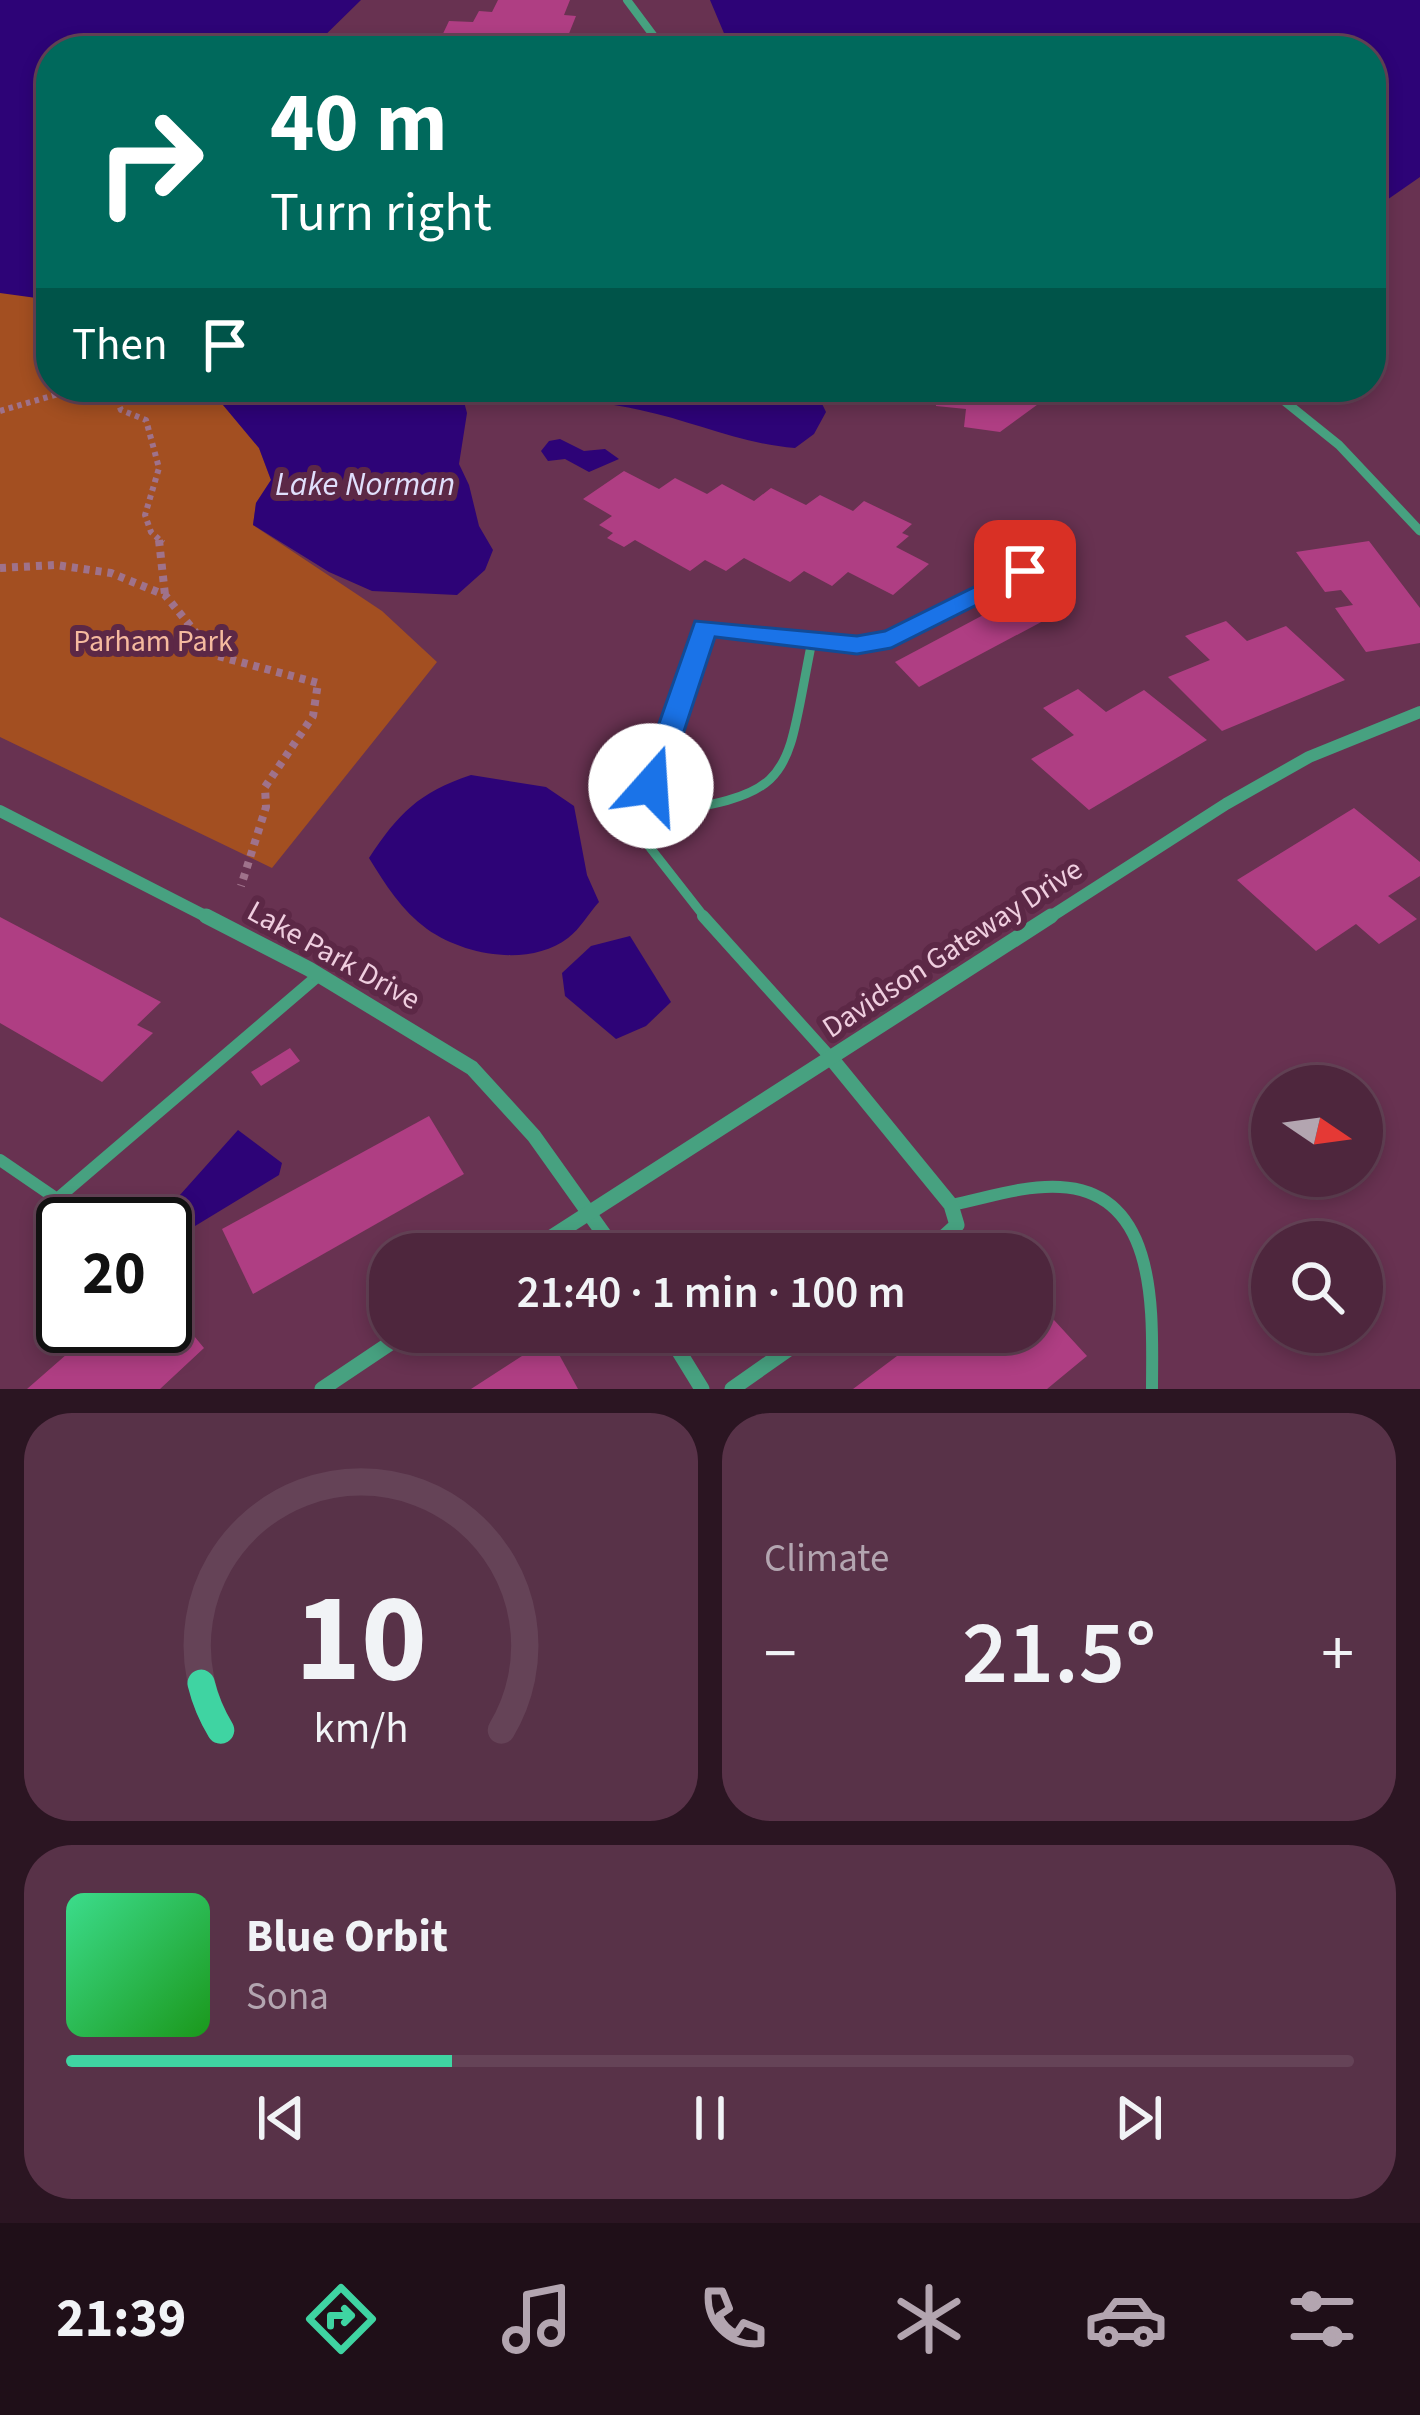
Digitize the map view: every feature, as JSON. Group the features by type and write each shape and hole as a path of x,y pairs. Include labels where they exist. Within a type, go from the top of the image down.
{"street":[{"path":"627,0 653,36"},
{"path":"1286,402 1340,445 1420,532"},
{"name":"Davidson Gateway Drive","path":"557,1233 1226,804 1310,757 1420,712"},
{"name":"Lake Park Drive","path":"2,815 319,975 472,1068 534,1136 606,1233"},
{"path":"831,1058 951,1205 957,1225 948,1233"},
{"path":"322,1389 376,1353"},
{"path":"680,1353 702,1389"},
{"path":"732,1389 783,1353"}],"lane":[{"path":"831,1058 687,898 648,845 651,786 705,627 857,645 891,639 1025,571"},
{"path":"650,814 728,803 756,791 782,770 812,641"},
{"path":"0,1160 57,1199 319,975"},
{"path":"951,1205 1049,1188 1079,1189 1116,1209 1142,1244 1152,1389"}],"path":[{"path":"0,411 36,400"},
{"path":"117,402 121,410 146,420 152,431 160,490 145,514 151,532 163,543 165,595"},
{"path":"0,568 56,565 111,573 165,595 214,655 318,682 314,716 265,787 266,807 241,886"}],"green space":[{"name":"Parham Park","path":"0,293 36,296 36,402 221,402 259,448 271,480 256,503 253,525 382,611 437,662 272,868 0,737"}],"water":[{"path":"0,0 361,0 324,36 36,36 36,298 0,293"},
{"path":"710,0 1420,0 1420,177 1386,201 1386,36 725,36"},
{"name":"Lake Norman","path":"221,402 464,402 467,413 459,464 479,526 493,550 485,570 457,595 372,591 329,572 253,525 256,503 271,480 259,448"},
{"path":"597,402 821,402 826,412 814,434 795,448 755,442"},
{"path":"560,439 584,451 605,449 619,459 589,472 565,459 548,461 541,451 549,441"},
{"path":"471,775 546,787 574,806 587,875 599,902 572,934 553,947 535,953 498,954 442,938 402,905 369,858 411,806"},
{"path":"630,936 671,1002 646,1026 616,1039 565,996 562,973 591,946"},
{"path":"238,1130 282,1163 279,1175 192,1228 192,1197 178,1197"}],"building":[{"path":"498,0 570,0 564,15 576,16 568,36 442,36 449,21 473,22 479,11 492,12"},
{"path":"936,402 1041,402 1000,432 964,427 966,409 936,406"},
{"path":"624,471 659,489 675,478 707,494 722,484 754,501 771,488 806,505 820,495 853,511 864,501 912,524 902,533 909,536 896,547 929,564 893,595 848,572 832,586 804,571 790,582 744,558 726,571 705,560 690,571 635,540 624,547 607,538 613,533 599,525 612,516 583,499"},
{"path":"1369,541 1420,608 1420,643 1366,652 1335,608 1353,605 1341,590 1325,592 1296,552"},
{"path":"1030,590 1060,612 919,687 895,662"},
{"path":"1226,621 1247,641 1286,626 1345,680 1222,731 1168,677 1210,660 1185,636"},
{"path":"1078,689 1106,712 1144,690 1207,740 1089,810 1031,759 1074,735 1043,708"},
{"path":"1354,808 1420,862 1420,876 1388,896 1417,919 1379,944 1356,924 1316,951 1237,880"},
{"path":"0,917 161,1002 137,1025 153,1033 102,1082 0,1023"},
{"path":"290,1048 300,1061 261,1086 251,1072"},
{"path":"429,1116 464,1174 253,1294 222,1229"},
{"path":"1053,1319 1087,1356 1047,1389 853,1389 901,1353 1053,1353"},
{"path":"192,1334 204,1348 160,1389 27,1389 68,1353 192,1353"},
{"path":"527,1353 558,1353 578,1389 471,1389"}],"route":[{"path":"651,786 705,627 857,645 891,639 1025,571"}]}
